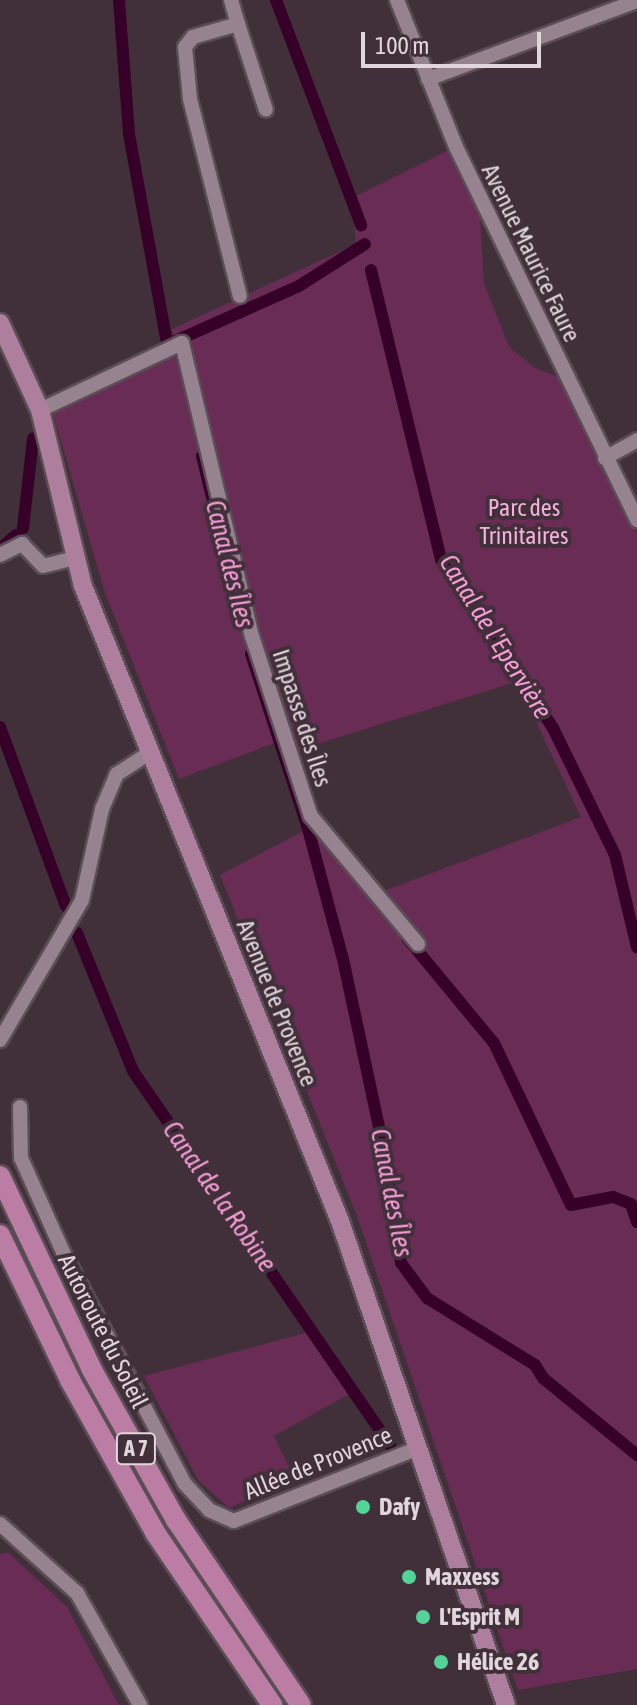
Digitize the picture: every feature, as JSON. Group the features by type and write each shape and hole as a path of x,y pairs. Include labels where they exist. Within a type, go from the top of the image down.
{"highway":[{"name":"Autoroute du Soleil","path":"0,1176 91,1368 176,1520 301,1705"},
{"name":"Autoroute du Soleil","path":"0,1235 70,1380 156,1534 272,1705"}],"main road":[{"name":"Avenue de Provence","path":"0,323 40,410 76,558 149,753 340,1221 506,1705"}],"street":[{"path":"231,0 266,110"},
{"name":"Avenue Maurice Faure","path":"397,0 428,79 637,520"},
{"path":"428,79 637,1"},
{"path":"238,24 193,37 185,47 190,99 240,296"},
{"name":"Impasse des Îles","path":"40,410 182,343 252,636 311,816 418,944"},
{"path":"605,458 637,440"},
{"path":"0,555 22,544 43,566 76,558"},
{"path":"0,1040 82,900 105,800 124,766 149,753"},
{"name":"Allée de Provence","path":"20,1107 21,1158 63,1252 185,1484 209,1510 234,1521 418,1448"},
{"path":"0,1524 77,1593 140,1705"}],"green space":[{"name":"Parc des Trinitaires","path":"447,151 480,217 484,283 509,347 535,368 559,377 637,533 637,1669 518,1690 357,1216 220,875 313,826 381,892 581,817 532,713 512,683 282,755 277,742 179,779 105,593 52,410 177,355 172,329 356,244 352,198"},
{"path":"313,1331 351,1393 274,1436 295,1480 229,1508 198,1480 144,1376"},
{"path":"8,1552 67,1607 119,1705 0,1705 0,1554"}],"waterway":[{"name":"Canal des Îles","path":"119,0 129,134 167,344"},
{"name":"Canal de l'Epervière","path":"276,0 361,225"},
{"path":"171,343 299,286 365,244"},
{"name":"Canal de l'Epervière","path":"371,270 441,560 553,728 615,855 637,947"},
{"path":"23,528 33,439"},
{"name":"Canal des Îles","path":"202,456 240,613"},
{"path":"0,549 16,535"},
{"name":"Canal des Îles","path":"251,654 307,825 343,959 384,1150 401,1263 427,1298 535,1365 543,1378 637,1455"},
{"name":"Canal de la Robine","path":"0,727 66,906"},
{"name":"Canal de la Robine","path":"77,933 133,1071 390,1445"},
{"name":"Canal des Îles","path":"407,938 494,1043 571,1205 613,1197 631,1204 637,1222"}],"place":[{"name":"Dafy","path":"363,1507"},
{"name":"Maxxess","path":"409,1577"},
{"name":"L'Esprit M","path":"423,1617"},
{"name":"Hélice 26","path":"441,1662"}]}
